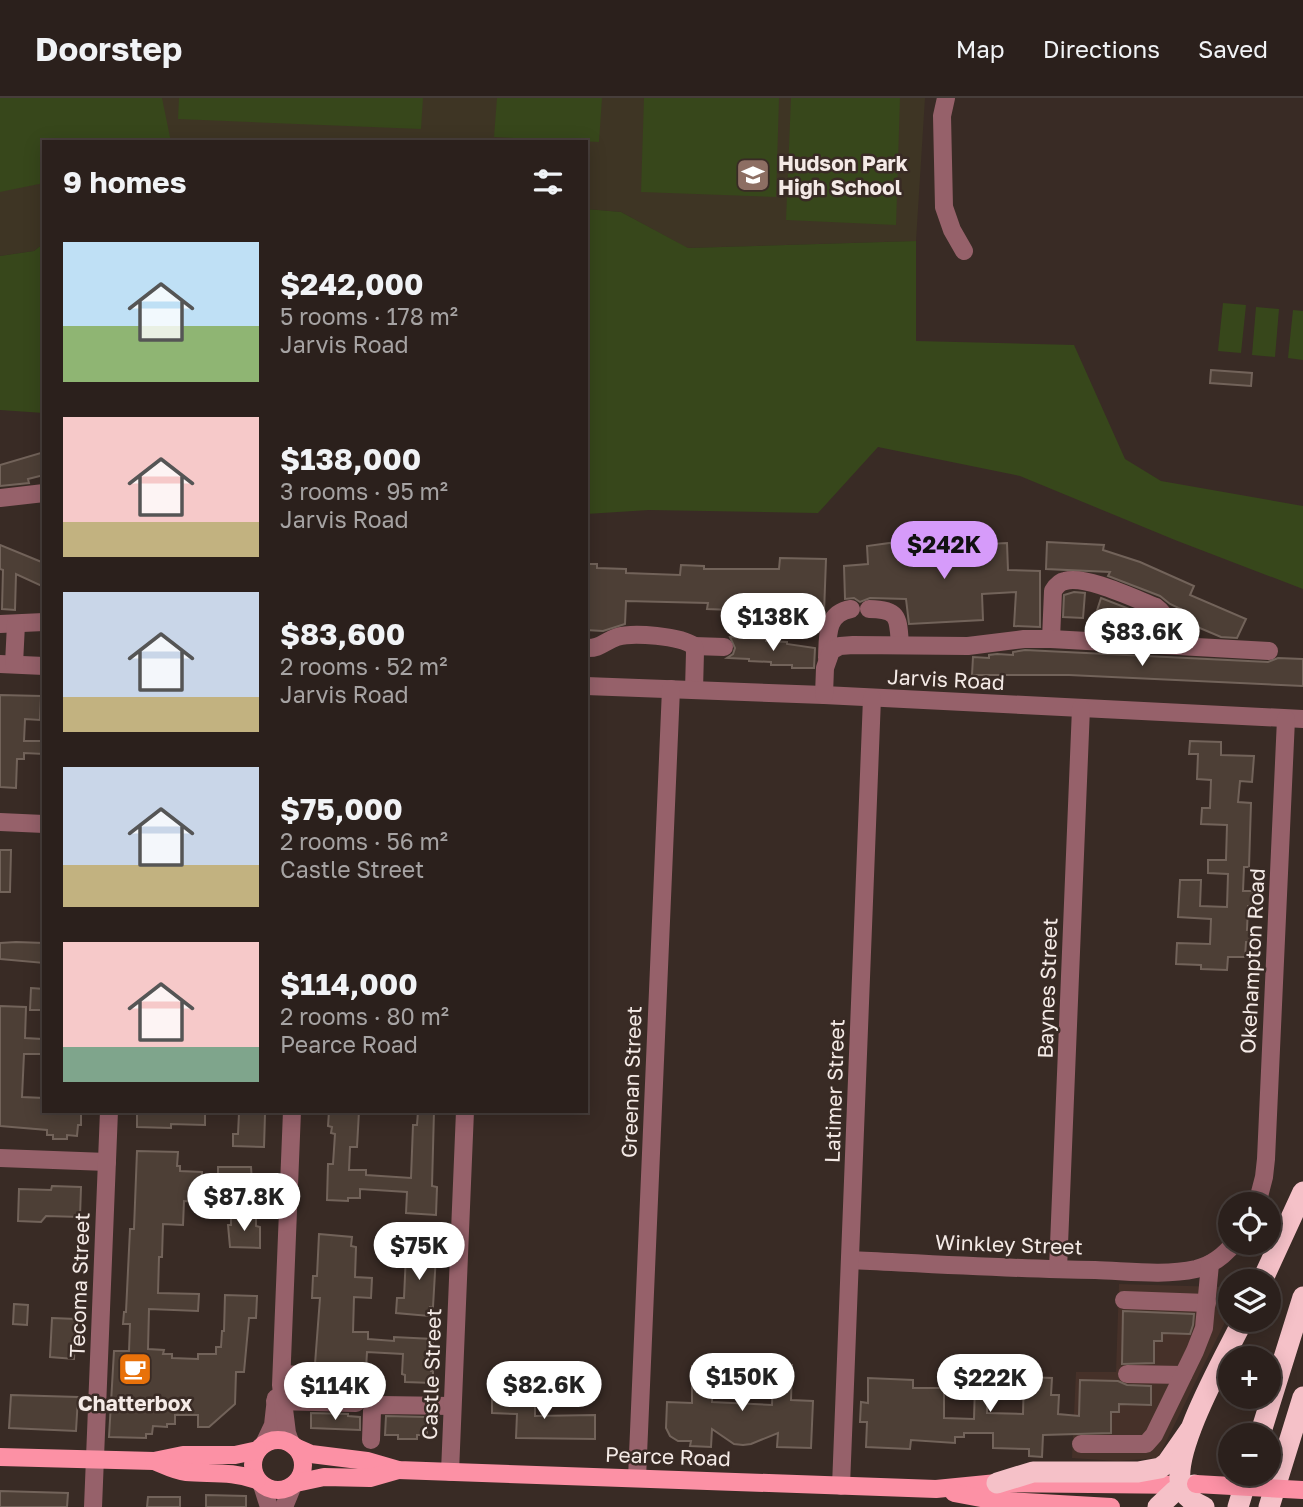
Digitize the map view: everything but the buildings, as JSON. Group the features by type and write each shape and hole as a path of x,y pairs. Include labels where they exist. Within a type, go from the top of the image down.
{"highway":[{"path":"1268,1269 1303,1192"},
{"path":"1264,1423 1303,1297"},
{"path":"997,1483 1033,1472 1138,1472 1160,1468 1167,1463 1190,1430 1237,1332"},
{"path":"1269,1507 1303,1397"},
{"path":"1158,1507 1169,1494 1191,1493 1180,1467 1190,1430"},
{"path":"1238,1507 1244,1486"}],"main road":[{"name":"Pearce Road","path":"0,1457 154,1461 183,1455 235,1455 280,1440 312,1454 367,1461 398,1470 936,1489 997,1483 1191,1493 1303,1490"},
{"path":"293,1446 300,1454 303,1465 294,1484"},
{"path":"260,1483 253,1467 261,1447"},
{"name":"Pearce Road","path":"154,1461 183,1472 243,1475 276,1491 324,1476 370,1478 398,1470"},
{"name":"Pearce Road","path":"936,1489 992,1500 1111,1507"}],"street":[{"path":"946,98 942,116 944,206 952,230 964,251"},
{"path":"0,498 42,494"},
{"path":"1051,639 1053,591 1066,580 1078,580 1132,598 1163,612 1169,628 1167,645"},
{"path":"869,609 890,611 895,615 900,645"},
{"path":"824,695 832,619 840,611 851,610"},
{"path":"42,622 8,624 7,664 42,666"},
{"path":"588,648 595,649 615,638 628,636 682,639 694,646 724,647"},
{"path":"827,658 831,651 839,646 968,646 1012,640 1051,639 1269,651"},
{"path":"694,646 694,690"},
{"name":"Jarvis Road","path":"588,686 1295,719"},
{"name":"Greenan Street","path":"637,1478 671,689"},
{"name":"Latimer Street","path":"841,1486 872,698"},
{"name":"Baynes Street","path":"1058,1269 1081,708"},
{"name":"Okehampton Road","path":"1260,1192 1266,1159 1295,719"},
{"path":"0,822 42,824"},
{"name":"Tecoma Street","path":"93,1507 109,1113"},
{"path":"292,1113 281,1390 287,1433 293,1446"},
{"name":"Castle Street","path":"450,1472 465,1113"},
{"path":"0,1158 107,1162"},
{"path":"1081,1444 1146,1444 1154,1435 1204,1328 1210,1264 1223,1255"},
{"name":"Winkley Street","path":"850,1260 1166,1272 1185,1271 1210,1264"},
{"path":"1124,1300 1207,1303"},
{"path":"1127,1374 1184,1375"},
{"path":"281,1390 360,1378"},
{"path":"281,1390 356,1403"},
{"path":"261,1447 273,1425 281,1390"},
{"path":"371,1440 374,1406 452,1406"},
{"path":"260,1483 269,1507"},
{"path":"284,1507 294,1484"}],"shaded area":[{"name":"Hudson Park High School","path":"0,98 925,98 916,241 687,248 621,212 588,209 588,140 42,140 42,245 34,251 0,256"},
{"path":"1119,1284 1218,1287 1218,1332 1220,1332 1158,1458 1117,1461 1072,1458 1076,1372 1116,1372"}],"green space":[{"path":"0,98 162,98 171,140 42,140 42,183 0,192"},
{"path":"179,98 423,98 421,129 178,119"},
{"path":"497,98 602,98 599,142 494,137"},
{"path":"644,98 779,98 776,197 641,192"},
{"path":"791,98 900,98 896,225 786,220"},
{"path":"588,209 621,212 688,248 916,241 916,341 1074,345 1125,459 1161,481 1303,506 1303,589 1020,476 878,447 818,513 649,510 588,514"},
{"path":"42,245 42,413 0,410 0,256 34,251"},
{"path":"1223,303 1246,305 1241,353 1218,351"},
{"path":"1256,307 1279,309 1275,357 1252,355"},
{"path":"1293,310 1303,311 1303,360 1288,358"}],"place":[{"name":"Hudson Park High School","path":"753,175"},
{"name":"Chatterbox","path":"135,1369"}]}
